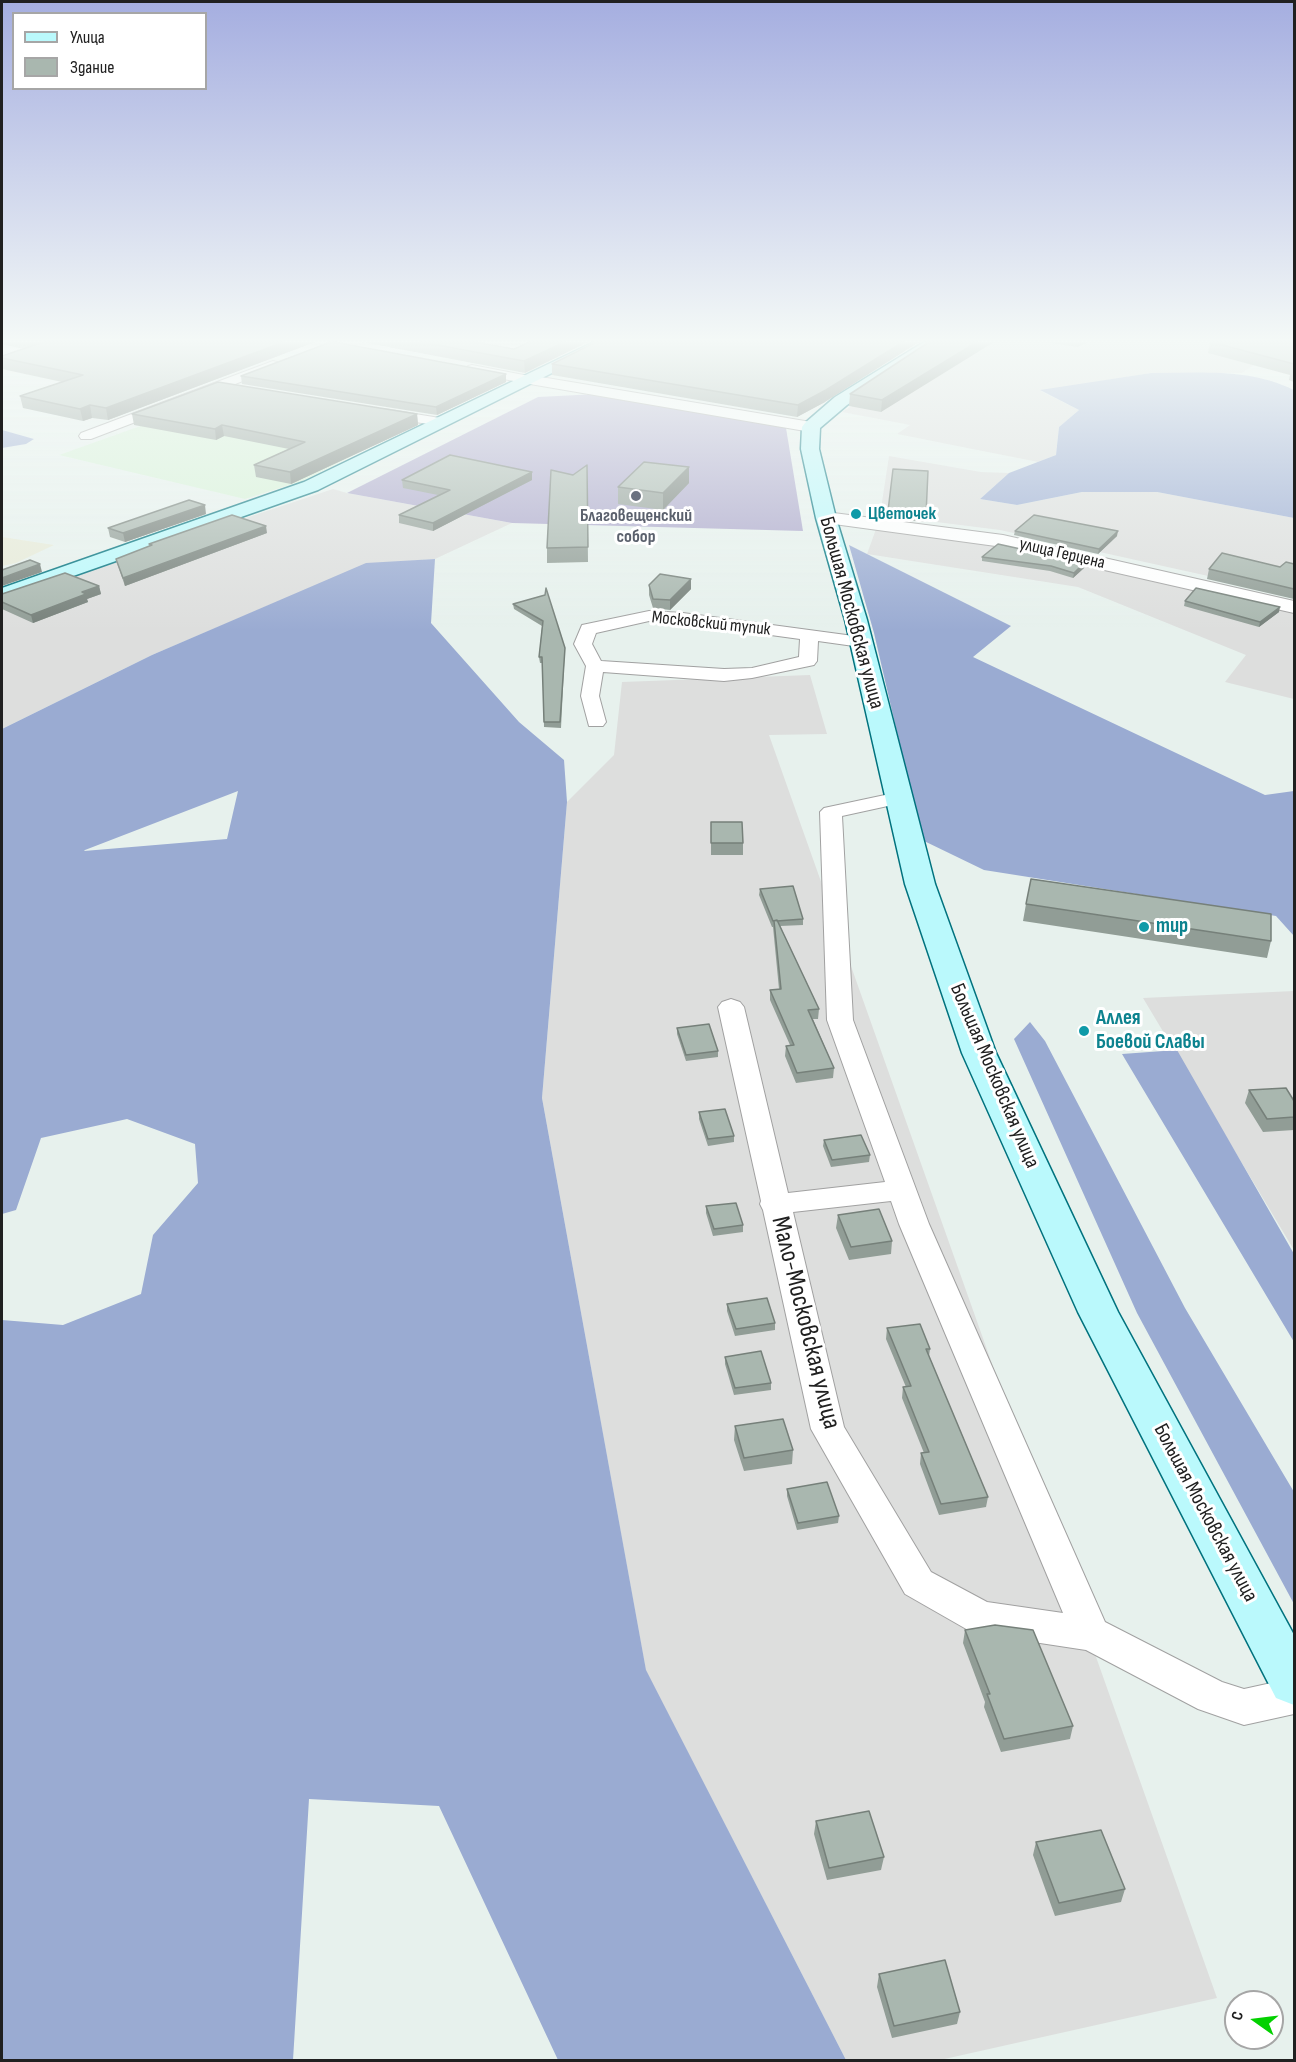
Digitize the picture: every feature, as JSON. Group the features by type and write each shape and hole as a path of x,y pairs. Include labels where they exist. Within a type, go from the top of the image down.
{"main road":[{"path":"2,595 311,486 407,438"},
{"name":"Большая Московская улица","path":"810,438 810,449 826,518 861,642 920,884 980,1053 1098,1312 1294,1682"}],"street":[{"name":"улица Герцена","path":"826,518 1003,541 1294,607"},
{"name":"Московский тупик","path":"595,666 583,644 588,629 649,616 683,618 861,642"},
{"path":"596,722 590,696 595,666 724,675 752,673 808,661 809,636"},
{"path":"899,798 831,812 840,1020 901,1190 1091,1634"},
{"name":"Мало-Московская улица","path":"731,1007 774,1204 828,1429 918,1583 981,1618 1091,1634 1212,1696 1244,1707 1294,1696"},
{"path":"774,1204 901,1190"}],"shaded area":[{"path":"2,438 34,439 26,444 2,448"},
{"path":"106,438 388,438 302,481 245,499 59,455"},
{"path":"456,438 788,438 803,531 512,523 347,493"},
{"path":"918,438 1058,438 1056,455 1038,462"},
{"path":"1058,438 1294,438 1294,518 1157,492 1082,492 1017,505 980,499 1009,473 1056,455"},
{"path":"889,456 981,472 1009,473 980,499 1017,505 1082,492 1157,492 1294,518 1294,595 1000,530 880,515"},
{"path":"333,489 512,523 435,559 366,564 152,655 2,729 2,599"},
{"path":"876,529 991,545 1294,613 1294,699 1225,682 1246,655 1078,587 867,554"},
{"path":"2,537 54,545 16,563 2,566"},
{"path":"849,545 1011,626 973,657 1265,795 1294,791 1294,936 1276,916 984,870 922,840 874,633"},
{"path":"435,559 431,623 519,722 564,760 567,802 542,1098 646,1670 846,2060 558,2060 439,1806 309,1799 293,2060 2,2060 2,1320 63,1325 141,1294 153,1235 198,1183 195,1144 127,1119 41,1138 16,1210 2,1214 2,729 152,655 366,563","holes":["238,791 227,839 84,851"]},
{"path":"810,675 827,734 769,735 1217,1998 940,2060 846,2060 646,1671 542,1098 567,802 614,755 622,682"},
{"path":"1294,991 1294,1250 1143,998"},
{"path":"1030,1022 1045,1041 1185,1308 1294,1492 1294,1604 1137,1313 1014,1039"},
{"path":"1177,1050 1294,1254 1294,1342 1122,1054"}],"building":[{"path":"287,438 364,438 290,472 254,465 305,442"},
{"path":"450,455 532,472 433,523 399,515 450,490 402,480"},
{"path":"644,462 689,467 663,493 618,487"},
{"path":"587,465 588,547 547,548 551,470 573,475"},
{"path":"893,469 928,471 926,515 888,511"},
{"path":"189,500 205,505 123,533 108,528"},
{"path":"232,515 266,526 123,578 116,559 152,545 149,544"},
{"path":"1034,515 1118,531 1099,549 1015,531"},
{"path":"998,544 1084,563 1074,573 1051,566 982,557"},
{"path":"1222,553 1280,567 1286,562 1294,564 1294,589 1209,569"},
{"path":"30,560 40,564 2,578 2,570"},
{"path":"65,573 99,586 82,592 86,594 31,615 2,602 2,594"},
{"path":"660,574 691,579 670,600 653,599 649,585"},
{"path":"546,588 565,648 560,722 544,722 542,657 539,657 543,621 513,604 545,595"},
{"path":"1196,588 1280,607 1260,622 1185,601"},
{"path":"711,822 742,822 743,843 711,843"},
{"path":"1031,879 1271,914 1271,941 1026,904"},
{"path":"793,886 803,919 773,921 760,889"},
{"path":"777,920 819,1009 808,1010 834,1068 797,1073 786,1046 794,1045 770,990 781,989 774,921"},
{"path":"709,1024 718,1051 686,1055 677,1028"},
{"path":"1286,1088 1294,1101 1294,1117 1267,1119 1249,1090"},
{"path":"725,1109 734,1136 708,1139 699,1112"},
{"path":"861,1135 870,1155 832,1160 824,1140"},
{"path":"736,1203 743,1225 714,1229 706,1206"},
{"path":"879,1209 892,1241 851,1247 838,1215"},
{"path":"767,1298 775,1323 736,1329 727,1304"},
{"path":"920,1324 930,1349 926,1349 988,1497 941,1504 921,1453 929,1452 903,1387 911,1386 887,1328"},
{"path":"761,1351 771,1383 735,1388 725,1357"},
{"path":"783,1419 793,1450 744,1458 735,1426"},
{"path":"827,1482 839,1516 798,1523 787,1489"},
{"path":"995,1625 1033,1630 1073,1726 1004,1739 987,1694 990,1694 965,1630"},
{"path":"869,1811 884,1857 829,1868 816,1821"},
{"path":"1101,1830 1125,1889 1059,1903 1036,1842"},
{"path":"945,1960 960,2012 894,2026 879,1974"}],"place":[{"name":"Благовещенский собор","path":"636,496"},
{"name":"Цветочек","path":"856,514"},
{"name":"тир","path":"1144,927"},
{"name":"Аллея Боевой Славы","path":"1084,1031"}]}
